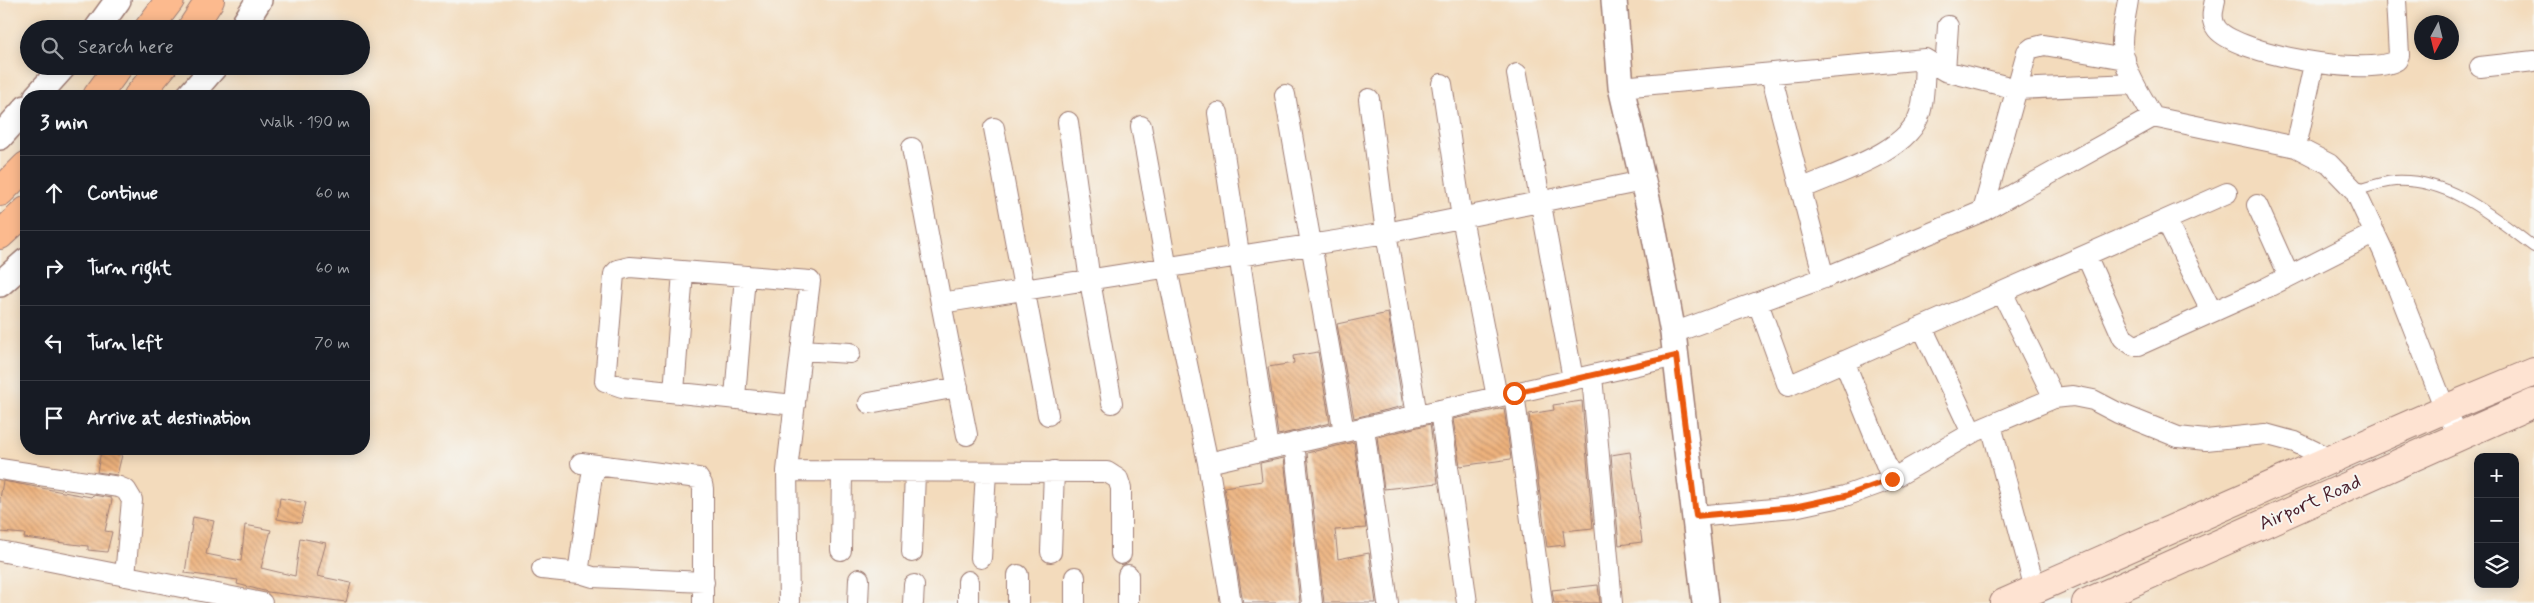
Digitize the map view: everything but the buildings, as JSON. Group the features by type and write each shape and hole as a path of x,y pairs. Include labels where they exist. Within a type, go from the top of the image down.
{"main road":[{"path":"155,20 170,0"},
{"path":"197,20 210,0"},
{"path":"101,90 112,75"},
{"path":"143,90 156,75"},
{"path":"0,192 20,172"},
{"path":"0,235 20,217"},
{"path":"2004,603 2330,459 2534,372"},
{"name":"Airport Road","path":"2088,603 2534,403"}],"street":[{"path":"104,20 118,0"},
{"path":"247,20 259,0"},
{"path":"1614,0 1621,87 1643,181 1674,345 1705,603"},
{"path":"2128,0 2122,43 2125,59 2134,84 2153,117"},
{"path":"2215,0 2212,14 2214,24 2219,32 2243,44 2314,64 2339,67 2382,66 2397,60 2399,55 2396,0"},
{"path":"1945,71 1948,26"},
{"path":"1983,211 2027,52 2038,46 2125,59"},
{"path":"1621,87 1925,59 1945,71 2017,89 2134,84"},
{"path":"1801,189 1888,150 1902,140 1914,127 1921,112 1925,59"},
{"path":"2480,67 2534,61"},
{"path":"2296,147 2314,64"},
{"path":"1517,74 1542,201 1582,378 1612,603"},
{"path":"1771,74 1824,278"},
{"path":"42,90 56,75"},
{"path":"194,90 207,75"},
{"path":"1442,84 1462,218 1506,395 1542,603"},
{"path":"1285,95 1344,432"},
{"path":"1369,99 1386,233 1417,416"},
{"path":"1218,113 1268,449"},
{"path":"0,137 20,115"},
{"path":"1208,463 1582,378 1674,345 1758,303 1824,278 1983,211 2153,117 2296,147 2329,164 2355,191 2375,233 2445,409 2459,436"},
{"path":"1068,122 1090,281 1112,403"},
{"path":"1141,126 1167,269 1208,463 1231,603"},
{"path":"994,128 1048,415"},
{"path":"912,148 968,435"},
{"path":"941,303 1167,269 1386,233 1643,181"},
{"path":"1758,303 1788,386 2227,193"},
{"path":"2257,205 2289,276"},
{"path":"2166,220 2212,312"},
{"path":"2086,255 2123,338 2133,345 2151,341 2375,233"},
{"path":"0,284 20,266"},
{"path":"789,603 786,471 795,405 810,281 630,267 618,270 614,274 605,382 612,385 795,405"},
{"path":"674,392 683,272"},
{"path":"735,397 745,276"},
{"path":"2002,292 2054,398"},
{"path":"1922,327 1972,433"},
{"path":"801,350 850,353"},
{"path":"1844,361 1892,479"},
{"path":"869,403 958,387"},
{"path":"1696,516 1794,507 1845,496 1892,479 1972,433 2054,398 2082,397 2178,437 2206,440 2265,434 2295,442 2330,459"},
{"path":"1440,410 1467,603"},
{"path":"1991,425 2035,590"},
{"path":"1364,428 1388,603"},
{"path":"1294,443 1312,603"},
{"path":"580,573 579,568 592,475 590,465 698,478 703,489 703,603"},
{"path":"0,469 119,487 126,490 132,500 125,576"},
{"path":"786,471 915,473 1054,470 1106,472 1118,479 1122,499 1121,554"},
{"path":"1051,552 1054,470"},
{"path":"841,550 842,472"},
{"path":"981,558 986,472"},
{"path":"912,552 915,473"},
{"path":"0,551 262,603"},
{"path":"542,569 580,573 593,577 704,582"},
{"path":"1018,575 1018,603"},
{"path":"1128,575 1128,603"},
{"path":"1074,577 1075,603"},
{"path":"858,603 859,579"},
{"path":"968,581 968,603"}],"lane":[{"path":"2355,191 2393,181 2412,181 2435,186 2477,204 2534,247"}],"route":[{"path":"1514,393 1676,356 1696,516 1794,507 1845,496 1892,479"}]}
